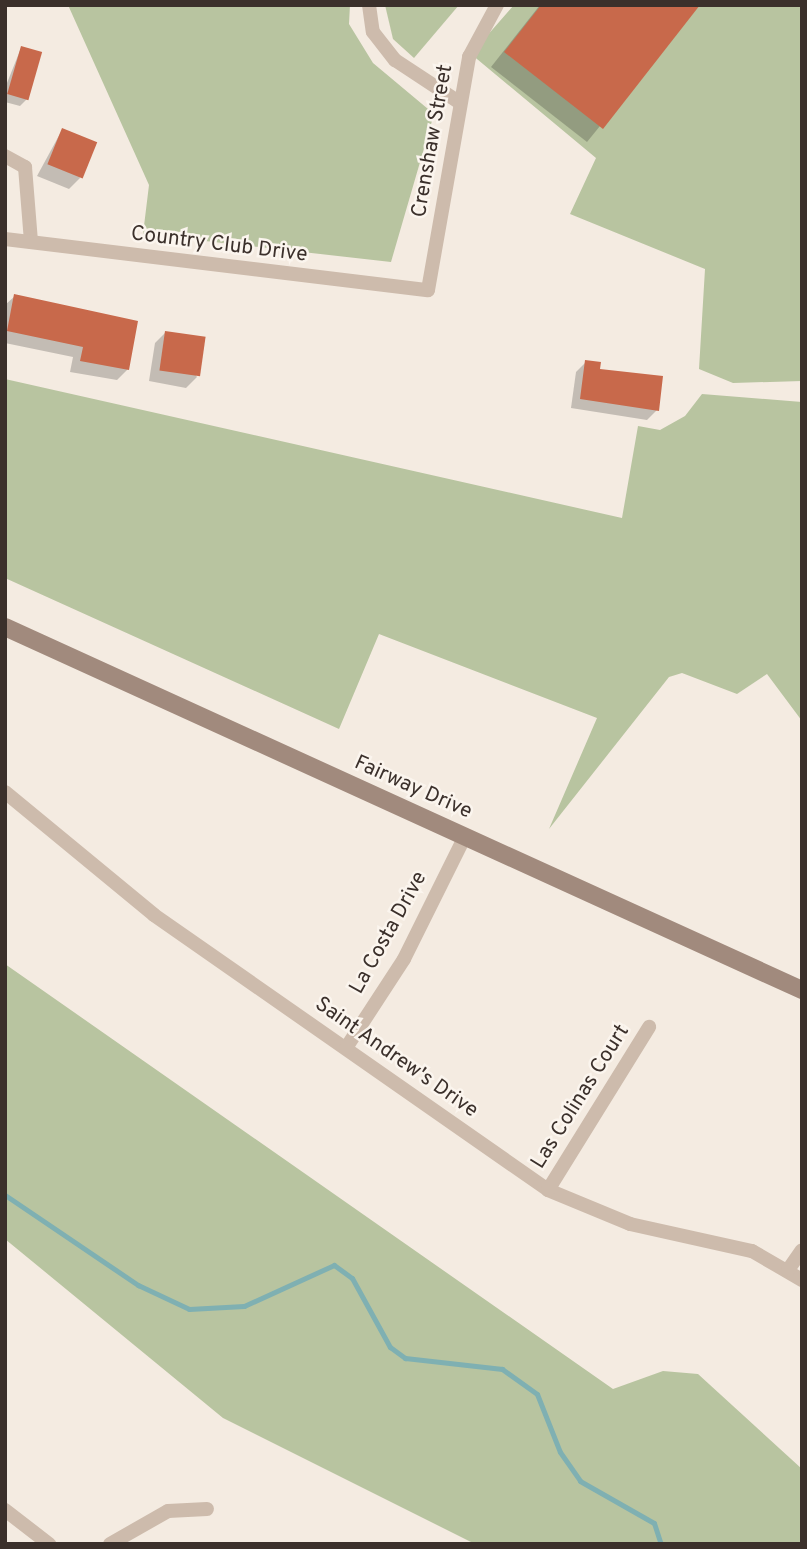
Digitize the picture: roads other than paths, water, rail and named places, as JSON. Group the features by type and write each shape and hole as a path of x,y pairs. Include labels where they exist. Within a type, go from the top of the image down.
{"main road":[{"name":"Fairway Drive","path":"5,627 802,990"}],"street":[{"path":"369,5 373,32 395,60 459,102"},
{"name":"Crenshaw Street","path":"428,290 469,57 497,5"},
{"path":"5,156 25,167 31,242"},
{"name":"Country Club Drive","path":"5,239 428,290"},
{"name":"Saint Andrew's Drive","path":"5,792 154,915 548,1190 630,1224 715,1238 788,1270 802,1280"},
{"name":"La Costa Drive","path":"346,1048 404,959 465,836"},
{"name":"Las Colinas Court","path":"548,1190 649,1027"},
{"path":"788,1270 802,1250"},
{"path":"110,1544 168,1511 207,1509"},
{"path":"5,1510 48,1544"}],"waterway":[{"path":"5,1195 138,1285 189,1309 244,1306 334,1265 352,1278 390,1347 405,1358 502,1369 537,1394 560,1452 580,1481 654,1523 661,1544"}]}
